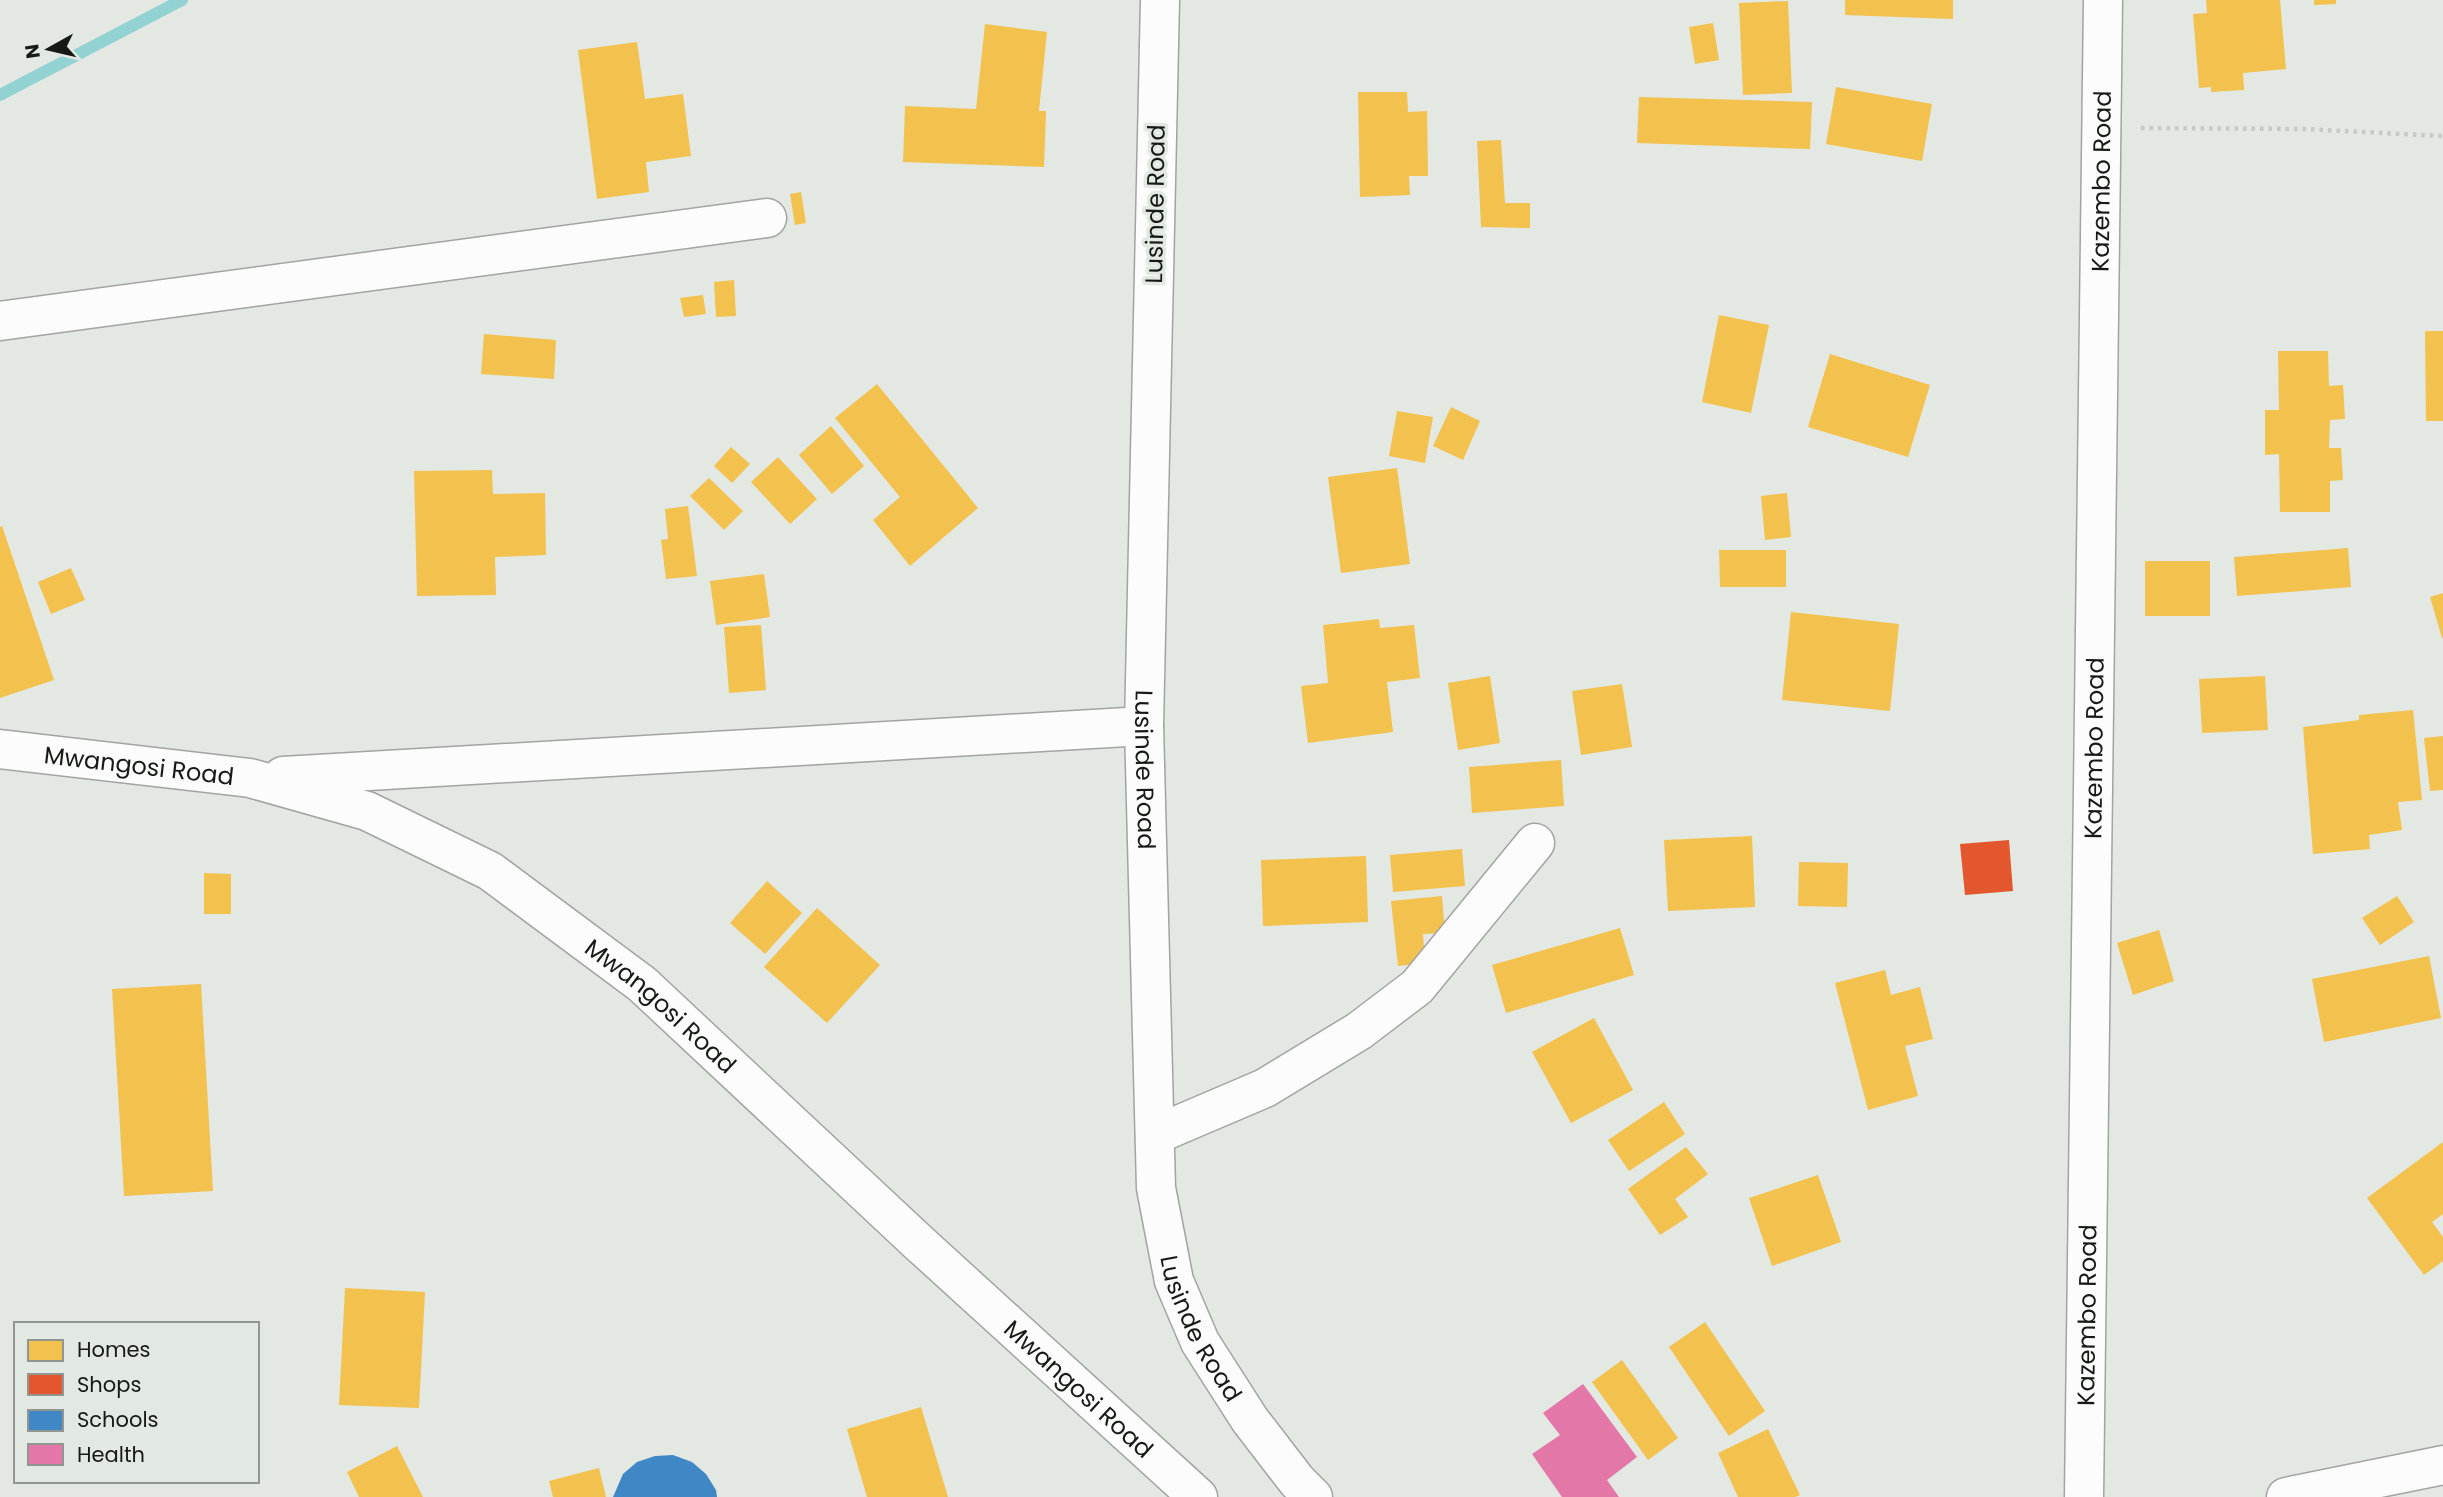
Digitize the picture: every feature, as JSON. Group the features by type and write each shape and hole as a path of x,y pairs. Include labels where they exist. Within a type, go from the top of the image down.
{"street":[{"name":"Lusinde Road","path":"1160,0 1144,726 1156,1188 1174,1281 1200,1342 1250,1420 1297,1481 1313,1497"},
{"name":"Kazembo Road","path":"2084,1497 2104,0"},
{"path":"0,321 766,218"},
{"path":"250,778 1144,726"},
{"name":"Mwangosi Road","path":"0,750 250,778 367,811 491,871 642,984 919,1243 1198,1497"},
{"path":"1154,1135 1265,1088 1359,1031 1417,988 1535,843"},
{"path":"2286,1497 2443,1465"}],"path":[{"path":"2102,128 2303,129 2443,136"}],"building: Homes":[{"path":"1845,0 1953,0 1953,19 1845,15"},
{"path":"2206,0 2280,0 2286,69 2243,73 2244,90 2211,92 2211,87 2199,88 2193,14 2207,13"},
{"path":"2314,0 2336,0 2336,4 2314,5"},
{"path":"1788,1 1792,93 1743,95 1739,3"},
{"path":"1713,23 1719,60 1695,64 1689,27"},
{"path":"985,24 1047,32 1039,111 1046,111 1044,167 903,162 905,106 976,109"},
{"path":"637,42 645,99 683,94 691,156 646,162 649,192 597,199 578,50"},
{"path":"1836,87 1932,104 1922,161 1826,144"},
{"path":"1358,92 1407,92 1408,112 1427,111 1428,176 1409,176 1410,195 1360,197"},
{"path":"1639,97 1812,102 1810,149 1637,143"},
{"path":"1501,140 1505,203 1530,203 1530,228 1481,227 1477,141"},
{"path":"801,192 806,223 795,225 790,194"},
{"path":"734,280 736,316 716,317 714,282"},
{"path":"703,295 706,314 684,317 680,298"},
{"path":"1719,315 1769,325 1751,413 1702,402"},
{"path":"2425,331 2443,331 2443,421 2426,421"},
{"path":"484,334 556,340 554,379 481,374"},
{"path":"2278,351 2328,351 2329,386 2343,385 2345,419 2330,420 2329,448 2341,448 2343,480 2330,481 2330,512 2280,512 2279,454 2265,455 2265,410 2279,410"},
{"path":"1830,354 1930,385 1908,457 1808,427"},
{"path":"877,384 978,508 910,566 873,520 900,497 835,418"},
{"path":"1451,407 1480,421 1463,460 1433,446"},
{"path":"1397,411 1433,417 1425,463 1389,456"},
{"path":"831,426 864,466 832,494 799,455"},
{"path":"731,447 750,464 732,483 714,466"},
{"path":"778,457 817,499 790,524 751,482"},
{"path":"1397,468 1410,564 1341,573 1328,477"},
{"path":"492,470 493,494 545,493 546,555 495,557 496,595 417,596 414,471"},
{"path":"709,478 743,511 724,530 690,496"},
{"path":"1787,493 1791,537 1765,540 1761,496"},
{"path":"688,506 697,576 666,579 661,540 668,539 665,509"},
{"path":"2,526 54,680 0,698 0,527"},
{"path":"2348,548 2351,587 2237,596 2234,557"},
{"path":"1719,550 1786,550 1786,587 1720,587"},
{"path":"2145,561 2210,561 2210,616 2145,616"},
{"path":"71,568 85,600 51,614 38,582"},
{"path":"764,574 770,617 716,625 710,581"},
{"path":"2443,593 2443,638 2442,638 2430,597"},
{"path":"1791,612 1899,624 1890,711 1782,700"},
{"path":"1379,619 1380,628 1414,625 1420,678 1387,682 1393,732 1308,743 1301,686 1328,683 1323,625"},
{"path":"761,625 766,690 729,693 724,627"},
{"path":"1490,676 1500,743 1458,750 1448,683"},
{"path":"2265,676 2268,730 2202,733 2199,679"},
{"path":"1622,684 1632,747 1581,755 1572,691"},
{"path":"2413,710 2422,800 2398,802 2402,830 2369,835 2370,849 2313,854 2303,727 2359,720 2359,715"},
{"path":"2443,736 2443,790 2430,791 2424,738"},
{"path":"1561,760 1564,806 1472,813 1469,767"},
{"path":"1752,836 1755,907 1668,911 1664,840"},
{"path":"1462,849 1465,886 1393,892 1390,855"},
{"path":"1366,856 1368,922 1263,926 1261,860"},
{"path":"1799,862 1848,863 1847,907 1798,906"},
{"path":"204,873 231,874 231,914 204,914"},
{"path":"767,881 802,913 765,954 730,923"},
{"path":"1442,896 1445,933 1423,934 1425,963 1398,966 1391,901"},
{"path":"2397,896 2414,922 2380,945 2362,918"},
{"path":"817,908 880,965 827,1023 764,967"},
{"path":"1620,928 1634,975 1506,1013 1492,965"},
{"path":"2159,930 2174,981 2133,995 2117,943"},
{"path":"2429,956 2441,1018 2324,1042 2312,979"},
{"path":"1885,970 1891,995 1920,987 1933,1039 1905,1046 1918,1096 1868,1110 1835,983"},
{"path":"201,984 213,1191 124,1196 112,989"},
{"path":"1594,1018 1633,1090 1571,1123 1532,1052"},
{"path":"1664,1102 1685,1134 1629,1171 1608,1140"},
{"path":"2443,1142 2443,1214 2432,1222 2443,1237 2443,1261 2424,1275 2367,1198"},
{"path":"1686,1147 1708,1174 1675,1199 1688,1217 1660,1235 1628,1189"},
{"path":"1818,1175 1841,1242 1772,1266 1749,1198"},
{"path":"345,1288 425,1292 419,1408 339,1405"},
{"path":"1705,1322 1765,1411 1729,1436 1669,1347"},
{"path":"1622,1360 1678,1438 1648,1460 1592,1382"},
{"path":"921,1407 948,1497 867,1497 847,1429"},
{"path":"1768,1429 1800,1495 1738,1497 1718,1453"},
{"path":"397,1446 423,1497 359,1497 347,1472"},
{"path":"599,1468 606,1497 553,1497 549,1481"}],"building: Shops":[{"path":"2009,840 2013,891 1965,895 1960,844"}],"building: Schools":[{"path":"673,1455 692,1462 706,1474 716,1490 717,1497 613,1497 623,1474 637,1462 655,1456"}],"building: Health":[{"path":"1583,1384 1637,1457 1607,1480 1619,1497 1562,1497 1532,1454 1560,1435 1543,1413"}],"waterway":[{"path":"0,95 182,0"}]}
